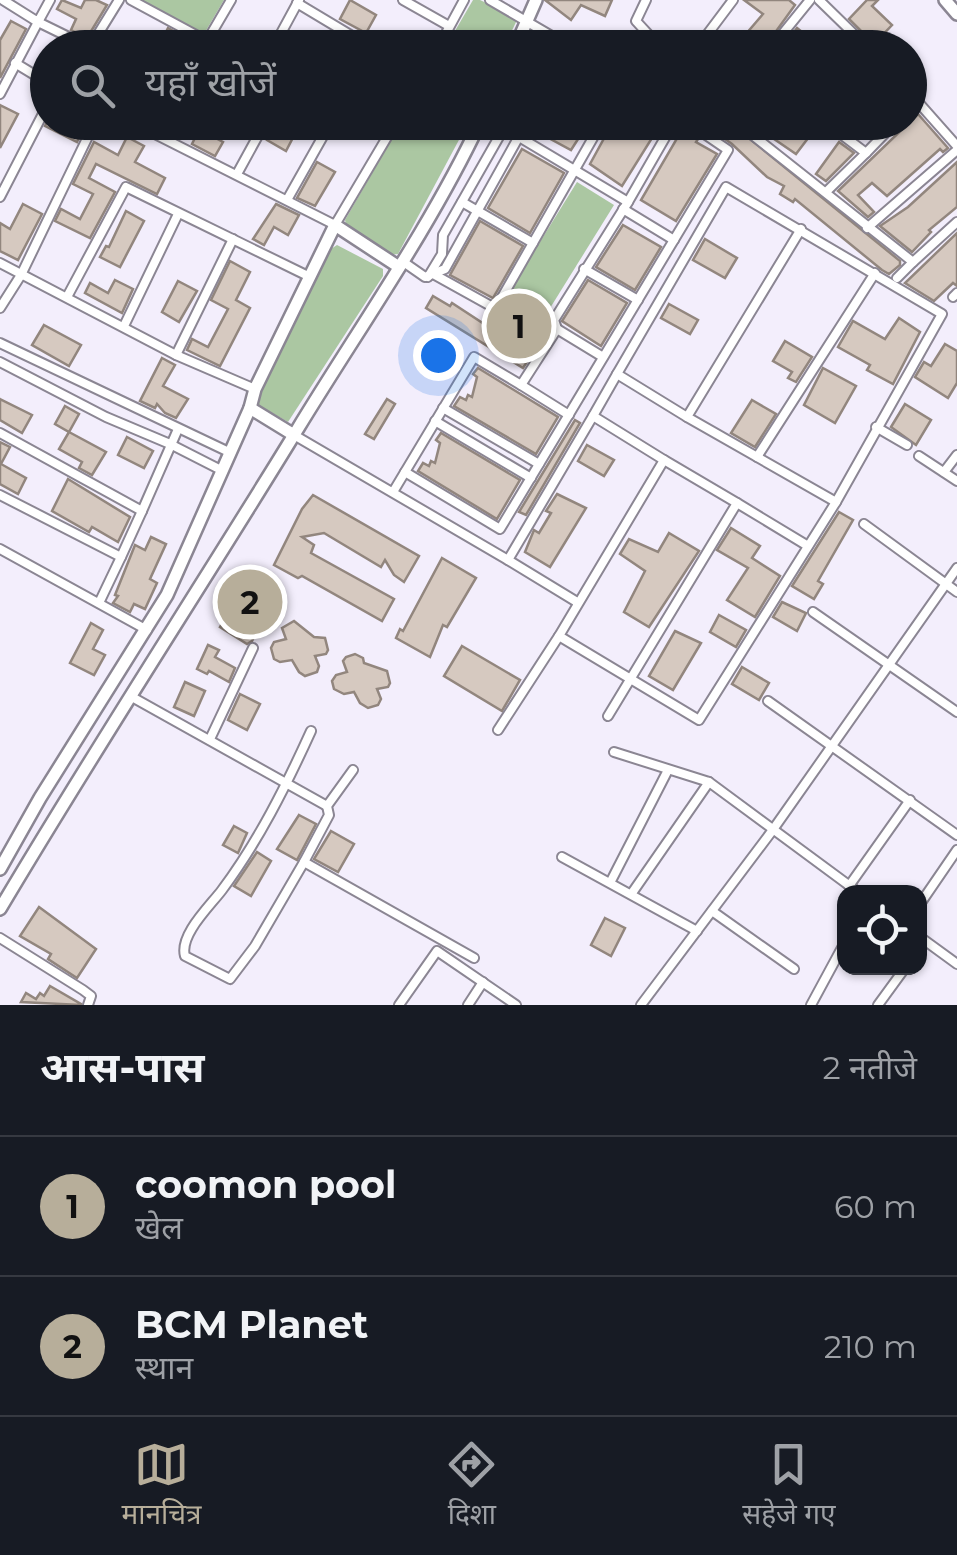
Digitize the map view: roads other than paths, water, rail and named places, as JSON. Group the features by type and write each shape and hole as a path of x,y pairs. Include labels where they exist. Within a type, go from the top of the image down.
{"street":[{"path":"3,0 55,30"},
{"path":"34,30 50,0"},
{"path":"100,30 119,0"},
{"path":"131,0 187,30"},
{"path":"213,30 231,0"},
{"path":"403,0 450,26"},
{"path":"448,30 464,0"},
{"path":"490,0 543,30"},
{"path":"523,30 536,0"},
{"path":"644,30 636,21 646,0"},
{"path":"710,30 733,0"},
{"path":"786,30 810,0"},
{"path":"819,0 850,30"},
{"path":"944,0 957,14"},
{"path":"283,30 298,2 343,30"},
{"path":"0,94 30,36"},
{"path":"15,63 30,72"},
{"path":"867,228 957,148 927,112"},
{"path":"0,197 30,139"},
{"path":"0,308 22,274 86,140"},
{"path":"168,140 335,225 416,274 432,276 489,306 497,306 591,140"},
{"path":"237,174 254,140"},
{"path":"286,200 320,140"},
{"path":"21,873 2,866 146,630 190,550 250,408 254,389 308,276 384,140"},
{"path":"0,909 401,264 471,140"},
{"path":"432,276 442,254 442,235 497,140"},
{"path":"432,276 445,270 516,140"},
{"path":"525,140 674,240"},
{"path":"604,357 557,329 554,320 664,140"},
{"path":"405,472 500,529 728,150 713,140"},
{"path":"759,140 913,262"},
{"path":"848,140 866,153"},
{"path":"826,192 879,140"},
{"path":"68,297 126,187 308,276"},
{"path":"508,560 726,187 942,314 836,502 700,720 559,636"},
{"path":"462,202 533,243"},
{"path":"124,326 178,214"},
{"path":"897,278 957,222"},
{"path":"687,417 801,228"},
{"path":"176,354 233,239"},
{"path":"0,263 176,354 254,389"},
{"path":"584,270 638,300"},
{"path":"757,458 874,273"},
{"path":"521,385 557,329"},
{"path":"0,343 231,453"},
{"path":"393,492 474,357 569,415"},
{"path":"0,362 223,471"},
{"path":"617,374 836,502"},
{"path":"250,408 577,602"},
{"path":"443,408 540,464"},
{"path":"593,416 808,546"},
{"path":"435,421 531,478"},
{"path":"876,427 907,445"},
{"path":"99,603 178,428"},
{"path":"0,433 142,511"},
{"path":"944,472 957,455"},
{"path":"920,456 957,481"},
{"path":"498,730 664,460"},
{"path":"0,495 121,557"},
{"path":"608,716 736,503"},
{"path":"864,524 957,592"},
{"path":"0,550 146,630"},
{"path":"641,1005 772,831 957,568"},
{"path":"813,612 957,712"},
{"path":"210,739 253,648"},
{"path":"132,697 288,782 327,806 329,815 304,862 230,979 185,956 184,942 227,883 288,782 310,731"},
{"path":"768,701 957,835"},
{"path":"614,752 709,782 847,885"},
{"path":"327,806 353,770"},
{"path":"610,881 668,770"},
{"path":"632,893 709,782"},
{"path":"849,885 910,800"},
{"path":"927,894 957,850"},
{"path":"562,857 696,931"},
{"path":"304,862 474,958"},
{"path":"712,911 794,969"},
{"path":"0,938 84,990 91,996 88,1005"},
{"path":"927,946 957,964"},
{"path":"400,1005 437,951 516,1005"},
{"path":"812,1005 837,957"},
{"path":"878,1005 900,975"},
{"path":"468,1005 483,982"}],"place":[{"name":"coomon pool","path":"519,326"},
{"name":"BCM Planet","path":"250,602"}]}
